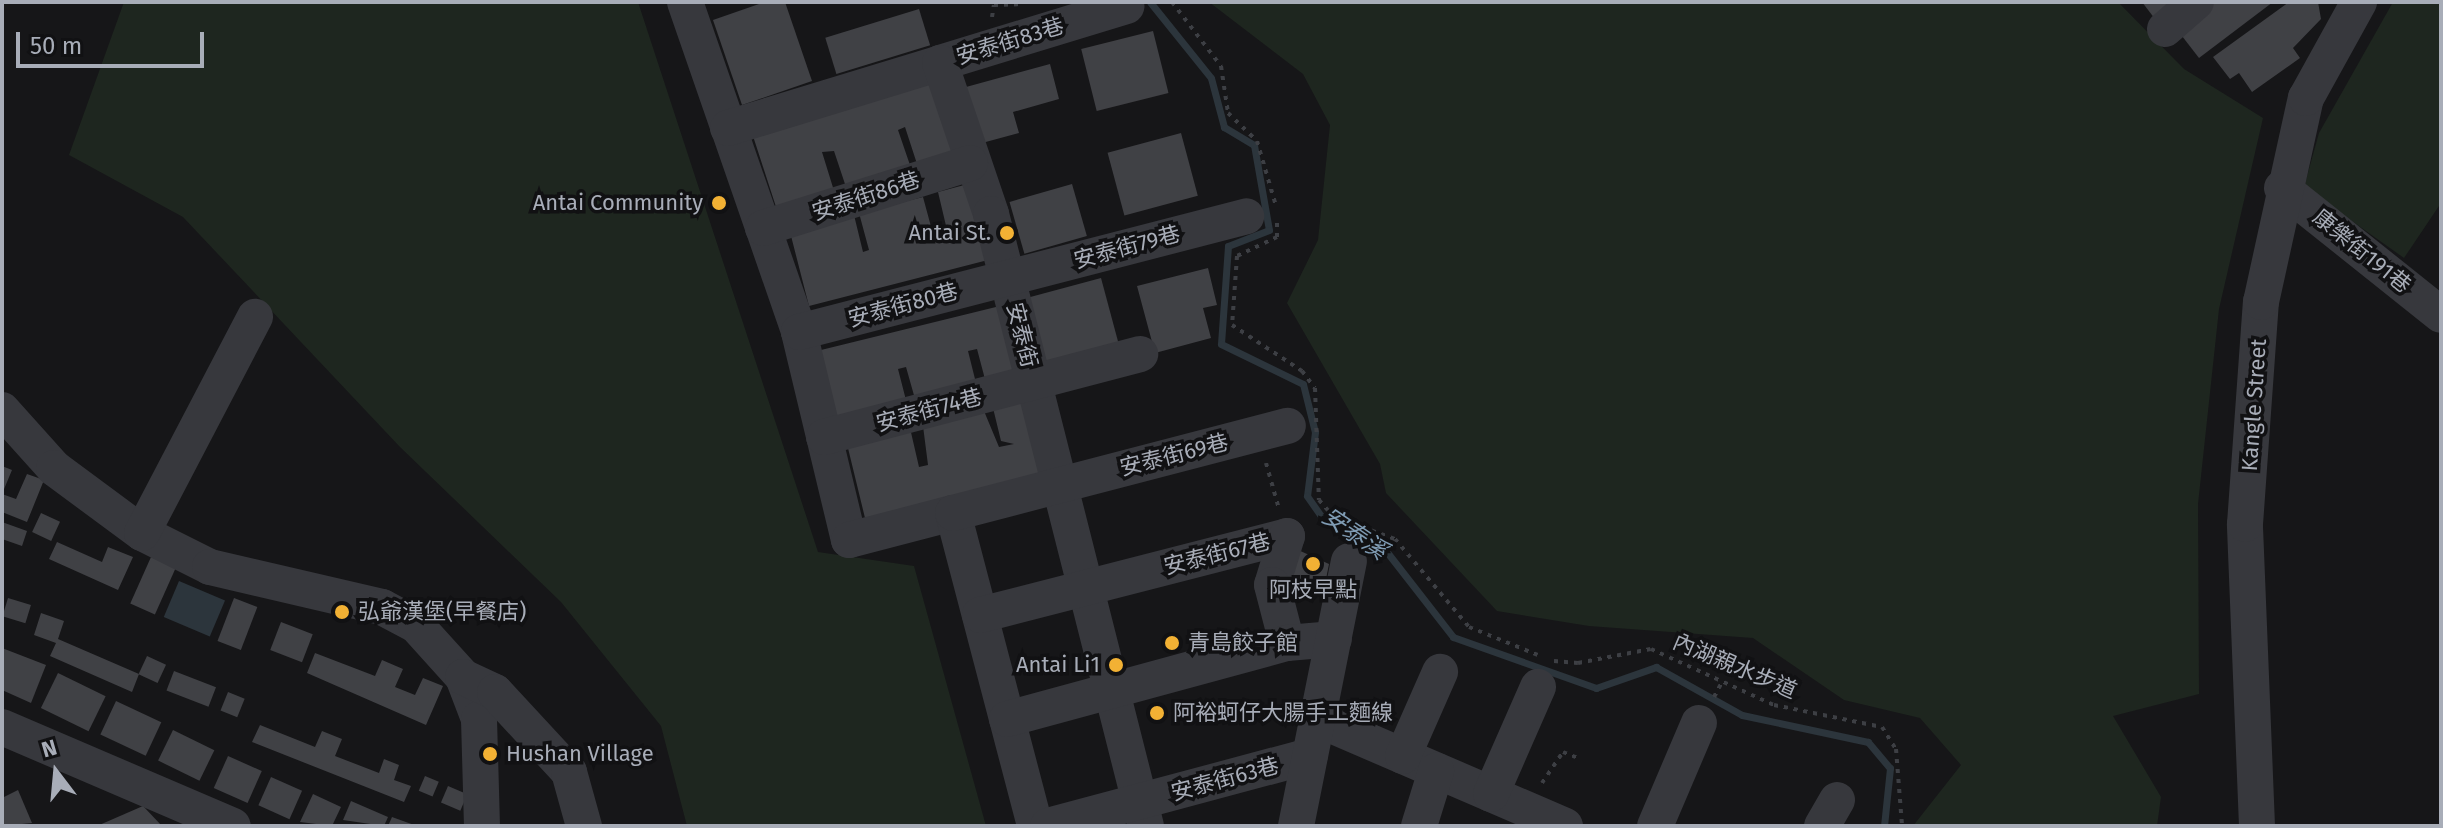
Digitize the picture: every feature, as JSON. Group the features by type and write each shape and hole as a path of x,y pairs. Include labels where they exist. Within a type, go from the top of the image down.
{"street":[{"path":"685,2 799,332 849,540 953,513 1035,826"},
{"path":"2165,29 2196,2"},
{"name":"Kangle Street","path":"2257,826 2245,524 2261,302 2282,188 2306,98 2354,5"},
{"name":"安泰街83巷","path":"940,63 1126,6"},
{"path":"728,128 940,63"},
{"name":"安泰街","path":"940,63 1008,278 1143,814"},
{"name":"安泰街86巷","path":"763,228 970,163"},
{"name":"康樂街191巷","path":"2282,188 2441,315"},
{"name":"安泰街79巷","path":"1008,278 1246,216"},
{"name":"安泰街80巷","path":"799,332 1008,278"},
{"path":"142,533 255,317"},
{"name":"安泰街74巷","path":"824,437 1140,354"},
{"path":"2,410 54,468 142,533 210,567 382,607 416,625 463,677 479,719 482,826"},
{"name":"安泰街69巷","path":"953,513 1288,426"},
{"name":"安泰街67巷","path":"1086,587 1287,536 1272,585 1287,643"},
{"path":"1296,826 1349,561"},
{"path":"980,615 1086,587"},
{"path":"1007,719 1287,643 1334,639"},
{"path":"1403,756 1440,672"},
{"path":"463,677 495,692 569,772 584,826"},
{"path":"1491,794 1538,687"},
{"path":"1317,719 1491,794 1527,818 1565,826"},
{"path":"1655,826 1699,723"},
{"path":"2,727 233,826"},
{"name":"安泰街63巷","path":"1048,826 1143,814 1310,756"},
{"path":"1419,826 1436,771"}],"path":[{"name":"內湖親水步道","path":"1172,2 1221,66 1228,113 1257,141 1274,191 1277,237 1237,256 1232,325 1302,371 1315,388 1321,422 1315,488 1325,509 1395,539 1469,627 1549,660 1578,663 1651,649 1774,705 1882,727 1896,749 1902,826"},
{"path":"1527,818 1563,752 1580,759"}],"shaded area":[{"path":"124,2 638,2 818,552 914,566 986,826 687,826 661,726 561,602 400,447 183,217 69,155"},
{"path":"1209,2 2118,2 2184,69 2263,118 2219,309 2198,504 2199,694 2113,716 2161,797 2157,826 1913,826 1961,765 1920,718 1844,700 1753,638 1589,626 1497,611 1386,493 1380,464 1287,303 1318,240 1330,125 1303,74"},
{"path":"2393,2 2441,2 2441,203 2404,258 2304,187 2319,133"},
{"path":"179,581 225,601 210,636 164,617"}],"building":[{"path":"765,2 785,2 812,81 742,105 713,20"},
{"path":"2142,2 2177,2 2155,19"},
{"path":"2208,2 2273,2 2199,58 2175,27"},
{"path":"2289,2 2318,2 2321,19 2293,48 2300,58 2252,92 2239,73 2230,79 2213,57"},
{"path":"919,9 930,45 836,74 825,38"},
{"path":"1153,31 1168,93 1097,111 1081,49"},
{"path":"1050,64 1059,99 1013,112 1019,133 982,143 966,87"},
{"path":"931,78 957,153 918,167 905,127 898,130 911,168 847,190 834,151 822,152 835,194 778,213 753,136"},
{"path":"1181,133 1198,196 1124,215 1108,153"},
{"path":"968,184 988,260 809,306 790,232 854,215 863,252 869,250 859,213 923,197 933,234 947,230 938,192"},
{"path":"1072,184 1087,236 1024,254 1010,202"},
{"path":"1208,268 1217,305 1203,308 1211,338 1155,353 1137,286"},
{"path":"1101,278 1121,353 1047,373 1027,298"},
{"path":"1000,306 1017,374 986,383 977,349 968,351 978,391 917,406 906,367 898,369 907,404 838,421 821,350"},
{"path":"1023,401 1042,476 865,518 847,444 910,428 919,467 928,465 923,426 984,411 999,447 1014,444 1001,441 993,408"},
{"path":"2,466 12,470 2,494"},
{"path":"27,474 44,480 27,522 2,512 2,494 16,499"},
{"path":"41,513 60,522 51,541 32,532"},
{"path":"2,522 27,531 22,546 2,539"},
{"path":"57,542 102,562 108,547 133,557 118,590 49,559"},
{"path":"1285,544 1329,564 1324,589 1278,580"},
{"path":"151,557 176,568 155,615 130,604"},
{"path":"8,598 31,605 25,623 2,616"},
{"path":"234,598 257,607 241,650 218,641"},
{"path":"41,613 64,621 58,639 139,674 132,692 50,656 56,643 34,635"},
{"path":"281,622 313,634 302,662 270,650"},
{"path":"2,648 46,665 31,703 2,690"},
{"path":"315,653 375,676 382,660 403,669 395,687 415,695 423,678 443,686 426,725 307,673"},
{"path":"147,656 166,665 158,683 139,674"},
{"path":"174,671 216,687 208,707 166,691"},
{"path":"58,673 106,696 89,731 41,708"},
{"path":"228,692 245,699 237,717 221,711"},
{"path":"116,701 161,722 146,756 100,735"},
{"path":"260,725 315,747 322,731 342,739 335,756 379,773 384,759 399,765 394,780 411,786 404,802 252,742"},
{"path":"173,730 214,750 199,781 158,761"},
{"path":"228,756 262,771 248,803 214,788"},
{"path":"425,776 439,782 433,797 419,791"},
{"path":"271,777 302,791 289,819 258,805"},
{"path":"448,786 467,794 460,811 441,803"},
{"path":"18,790 32,823 2,826 2,798"},
{"path":"313,794 341,807 332,826 300,822"},
{"path":"351,801 388,817 384,826 343,820"},
{"path":"143,806 162,826 97,826"},
{"path":"392,817 417,826 388,826"}],"waterway":[{"name":"安泰溪","path":"1150,2 1211,78 1224,127 1254,145 1269,230 1228,246 1221,344 1303,384 1315,432 1307,496 1324,520 1383,547 1453,637 1596,688 1656,667 1742,715 1868,742 1890,768 1884,826"}],"place":[{"name":"Antai Community","path":"719,203"},
{"name":"Antai St.","path":"1007,233"},
{"name":"阿枝早點","path":"1313,564"},
{"name":"弘爺漢堡(早餐店)","path":"342,612"},
{"name":"青島餃子館","path":"1172,643"},
{"name":"Antai Li1","path":"1116,665"},
{"name":"阿裕蚵仔大腸手工麵線","path":"1157,713"},
{"name":"Hushan Village","path":"490,754"}]}
